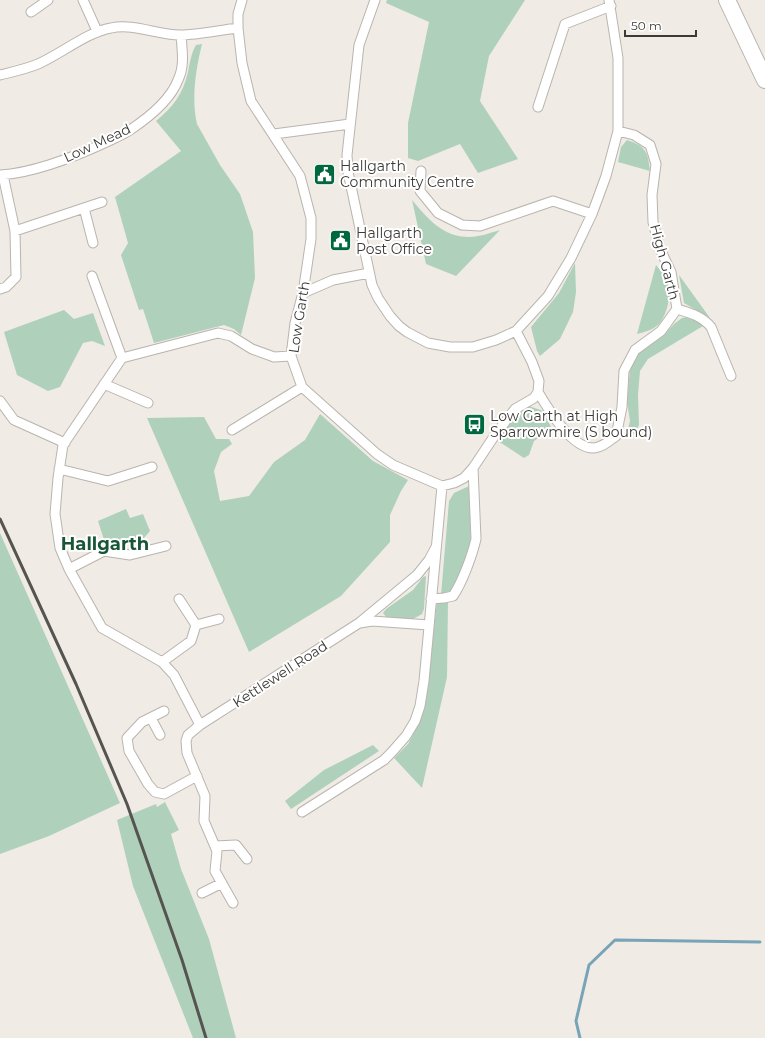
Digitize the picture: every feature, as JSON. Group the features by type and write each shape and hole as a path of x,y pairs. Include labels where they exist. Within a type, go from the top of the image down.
{"highway":[{"path":"727,0 764,77"}],"street":[{"path":"32,12 48,0"},
{"path":"83,0 97,31"},
{"name":"Low Garth","path":"242,0 238,14 238,28 242,63 252,101 300,176 311,218 311,239 303,293 295,323 291,356 302,387 377,454 393,465 442,486"},
{"path":"375,0 359,44 347,155 348,172 369,272 378,298 390,316 399,326 408,332 428,342 450,347 473,347 496,340 516,331 548,296 571,258 592,214 606,176 618,131 618,58 610,3 565,24 538,107"},
{"path":"0,75 37,64 66,50 97,31 112,27 129,27 160,33 181,35 238,28"},
{"name":"Low Mead","path":"1,175 30,170 58,161 94,148 129,131 167,100 179,80 183,59 181,35"},
{"path":"274,134 350,124"},
{"name":"High Garth","path":"516,331 532,362 539,381 538,392 556,420 579,444 593,448 604,445 616,436 622,407 624,371 635,350 661,331 677,309 671,272 660,249 653,222 652,195 656,164 650,145 634,135 618,131"},
{"path":"421,171 420,191 438,213 462,225 480,226 553,201 592,214"},
{"path":"0,289 6,287 16,276 15,231 1,175"},
{"path":"15,231 102,202"},
{"path":"84,208 94,243"},
{"path":"303,293 333,280 369,272"},
{"path":"92,276 122,358"},
{"path":"677,309 696,315 708,323 731,376"},
{"path":"200,725 174,675 162,662 102,628 70,569 60,548 55,514 59,470 65,443 122,358 218,333 231,336 252,349 274,357 291,356"},
{"path":"104,384 148,403"},
{"path":"232,430 302,387"},
{"path":"302,812 384,760 406,736 415,721 420,706 424,681 442,486 454,483 464,478 473,468 495,435 515,409 534,398 538,392"},
{"path":"0,400 14,420 65,443"},
{"path":"59,470 108,482 152,467"},
{"path":"432,599 453,596 457,590 474,547 476,539 473,468"},
{"path":"70,569 104,551 130,555 166,546"},
{"name":"Kettlewell Road","path":"197,776 187,753 186,741 188,735 200,725 359,623 417,575 429,560 436,547"},
{"path":"179,599 196,625"},
{"path":"196,625 219,618"},
{"name":"Kettlewell Road","path":"359,623 372,621 429,625"},
{"path":"162,662 191,641 196,625"},
{"path":"164,711 142,722 127,738 129,750 148,784 155,792 164,794 197,776 205,796 204,821 217,851 216,871 232,903"},
{"path":"151,718 160,735"},
{"path":"215,846 236,845 247,859"},
{"path":"202,893 222,883"}],"green space":[{"path":"387,0 525,0 489,56 480,101 518,159 478,173 460,144 418,161 408,158 408,123 429,22 386,3"},
{"path":"202,44 194,94 197,124 220,165 240,194 253,232 255,278 241,335 234,329 224,325 154,343 143,309 139,310 121,255 128,243 115,197 181,151 156,121 176,100 186,80 194,48 196,45"},
{"path":"627,140 642,147 645,151 647,154 650,171 618,162 621,147"},
{"path":"412,200 430,220 451,234 473,237 500,230 456,276 426,264"},
{"path":"575,263 576,292 573,312 560,339 540,356 537,351 531,327 559,293"},
{"path":"656,265 666,277 668,282 669,295 667,308 662,320 657,326 637,334"},
{"path":"679,275 710,318 684,303"},
{"path":"64,310 74,319 93,313 105,346 92,341 83,343 60,387 48,391 17,375 4,332"},
{"path":"689,317 697,320 703,326 648,359 640,371 638,395 639,425 635,433 626,437 630,421 627,402 630,369 639,353 663,336 682,318"},
{"path":"529,406 543,411 552,429 534,441 529,455 524,458 498,441 515,417"},
{"path":"320,414 373,461 408,480 390,515 390,542 341,596 249,652 147,418 204,417 216,439 229,439 232,444 221,452 214,471 220,501 249,496 274,462 305,440"},
{"path":"469,486 471,544 454,589 450,595 441,595 449,501 454,493"},
{"path":"126,509 130,518 143,514 150,531 144,538 149,546 147,549 138,551 140,546 118,540 114,549 107,549 98,521"},
{"path":"0,533 120,803 49,836 0,854"},
{"path":"426,576 424,609 422,614 413,619 386,617 383,613 386,609 413,590 423,577"},
{"path":"437,601 448,601 447,677 422,788 394,758 408,744 418,725 426,701"},
{"path":"373,745 379,751 291,809 285,801 324,770"},
{"path":"165,802 179,830 171,834 181,869 209,939 236,1038 193,1038 133,886 117,820 156,804 157,807"}],"waterway":[{"path":"580,1038 576,1021 589,965 615,940 760,942"}],"railway":[{"path":"0,519 76,684 127,804 182,960 206,1038"}],"place":[{"name":"Hallgarth Community Centre","path":"325,174"},
{"name":"Hallgarth Post Office","path":"341,241"},
{"name":"Low Garth at High Sparrowmire (S bound)","path":"474,424"}],"district":[{"name":"Hallgarth","path":"105,544"}]}
